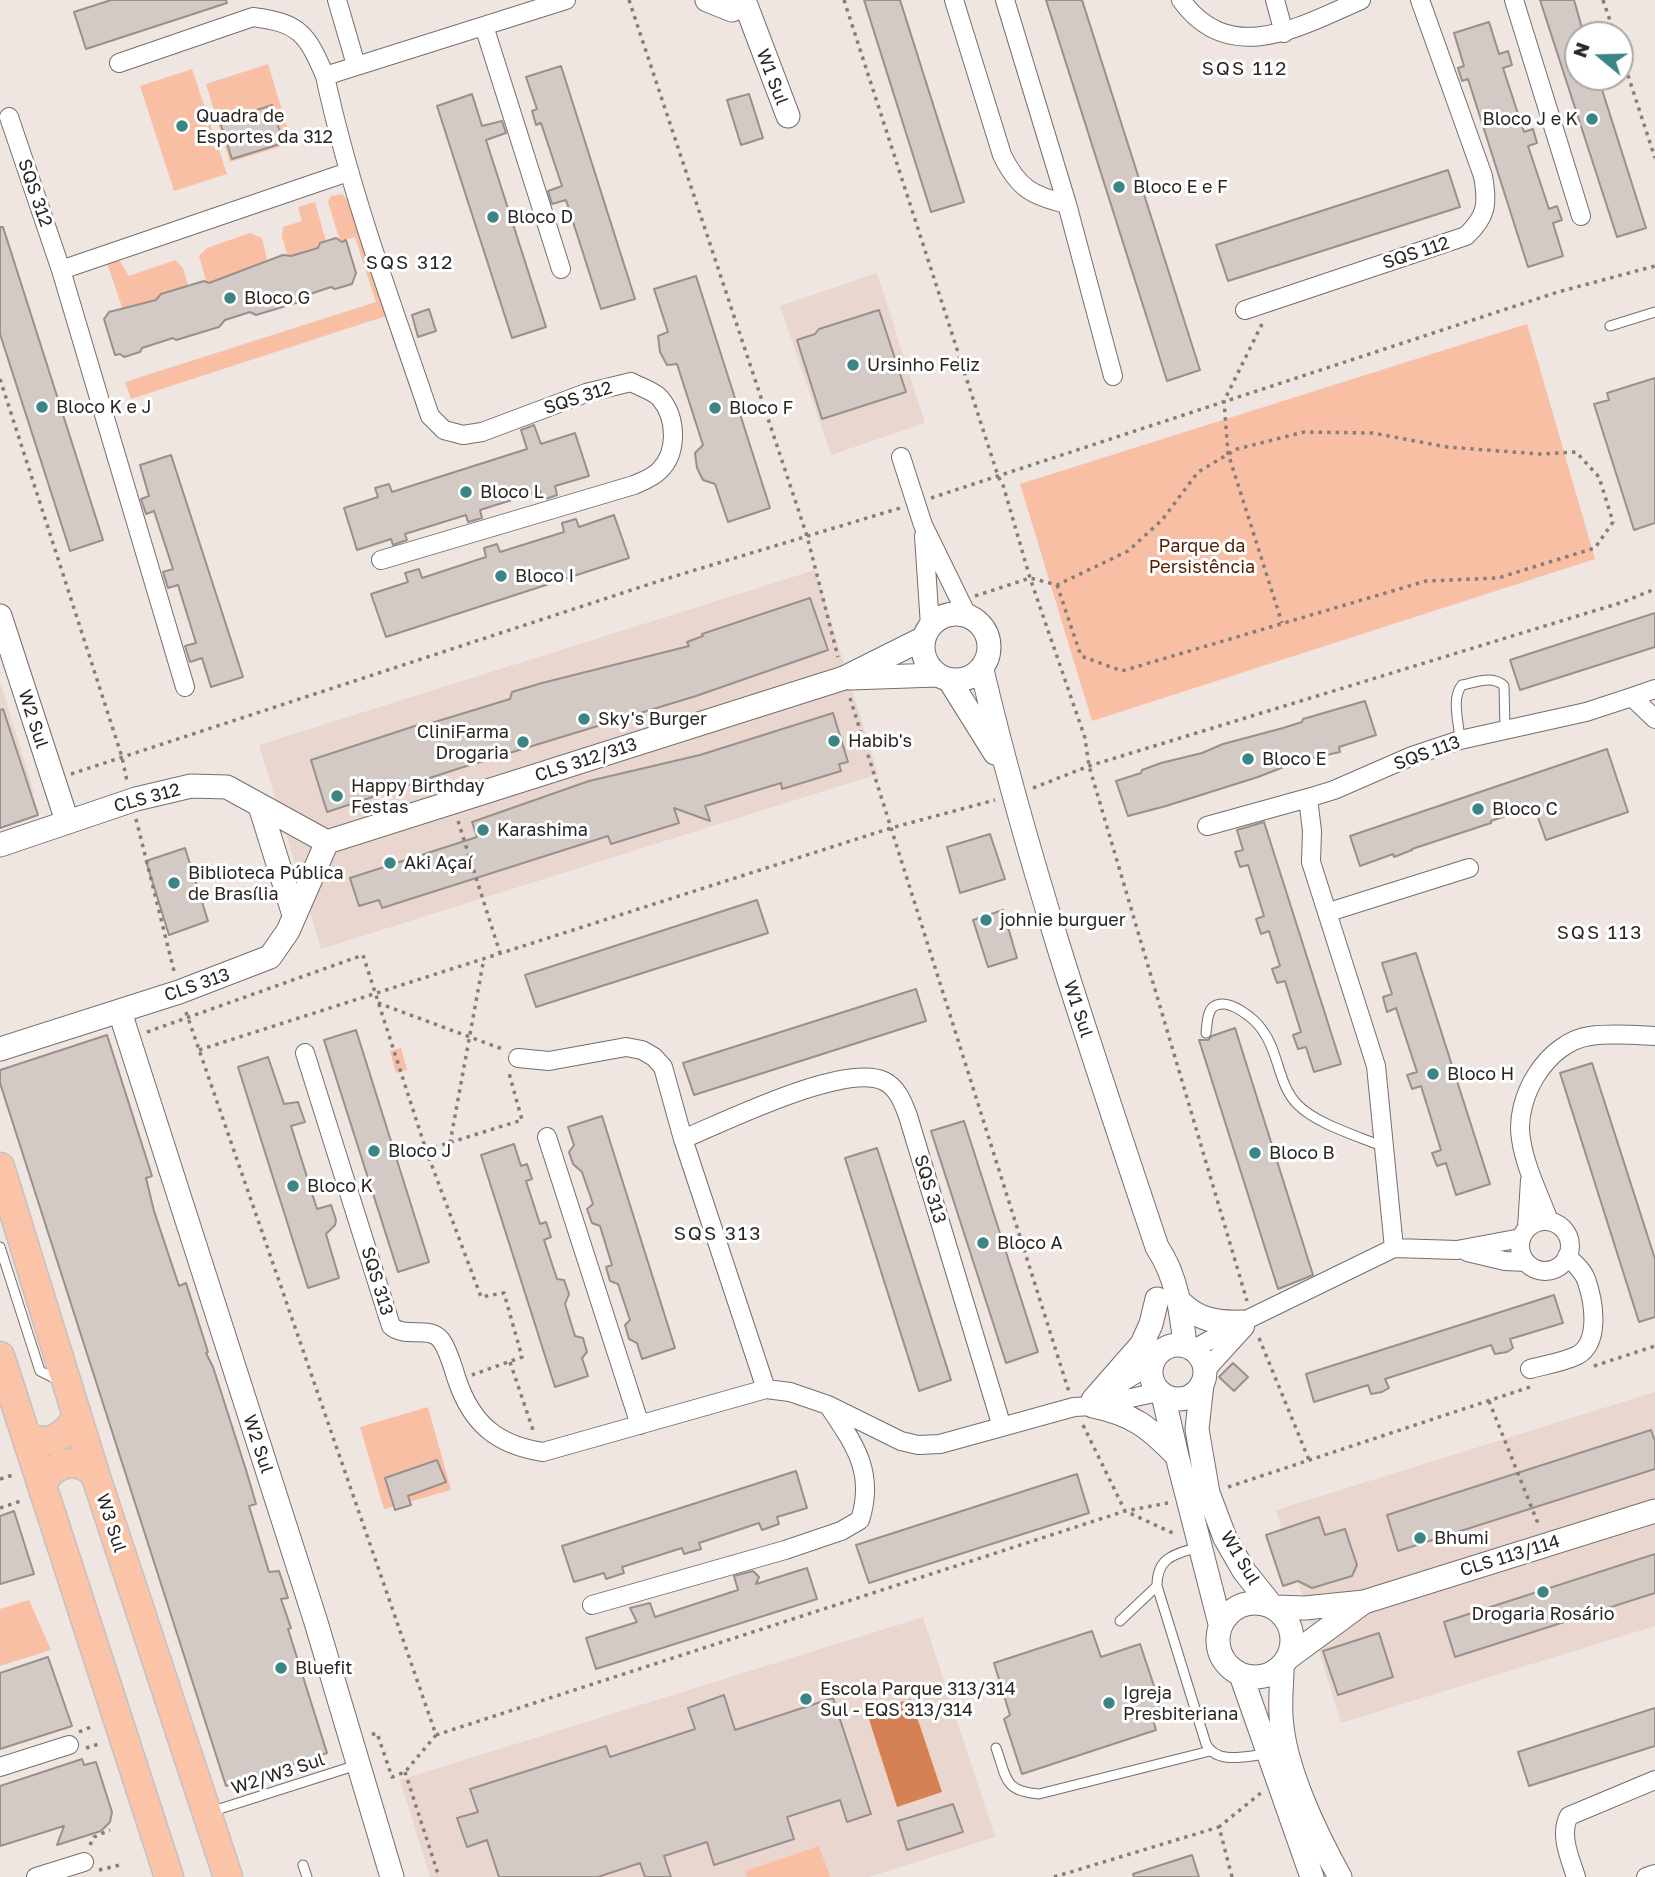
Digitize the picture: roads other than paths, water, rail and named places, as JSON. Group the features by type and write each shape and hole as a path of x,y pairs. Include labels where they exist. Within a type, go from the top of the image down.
{"main road":[{"name":"W3 Sul","path":"0,1167 9,1209 228,1877"},
{"path":"0,1356 169,1877"},
{"path":"27,1437 39,1443 50,1441 71,1426 77,1417"},
{"path":"42,1482 53,1468 70,1464 88,1467 95,1474"}],"street":[{"path":"337,0 356,65"},
{"path":"325,76 566,0"},
{"path":"707,0 734,3"},
{"path":"954,0 1002,155 1011,174 1024,188 1044,199 1067,204"},
{"path":"1005,0 1067,204 1113,376"},
{"path":"1181,0 1191,13 1215,29 1251,38 1284,33 1361,0"},
{"path":"1275,0 1284,33"},
{"name":"SQS 112","path":"1245,310 1466,236 1484,213 1487,198 1483,176 1420,0"},
{"path":"1514,0 1581,216"},
{"name":"W1 Sul","path":"734,3 757,37 788,116"},
{"name":"SQS 312","path":"118,63 253,17 273,19 294,27 310,42 325,76 348,172 430,416 444,430 463,435 482,432 586,393 631,382 659,397 669,412 674,434 670,454 660,470 634,485 381,560"},
{"path":"484,26 561,269"},
{"name":"SQS 312","path":"9,117 61,270 185,687"},
{"path":"61,270 348,172"},
{"path":"901,457 923,526 963,608 978,621 986,632 990,645 982,670 962,681 944,678 928,666 923,652 927,632 923,526"},
{"path":"927,632 941,618 963,608"},
{"name":"W2 Sul","path":"0,616 67,821"},
{"name":"CLS 312/313","path":"327,842 844,678 927,632"},
{"name":"W1 Sul","path":"982,670 1005,770 1077,1008 1157,1247 1155,1265 1190,1347"},
{"name":"CLS 312/313","path":"844,678 944,678"},
{"name":"W1 Sul","path":"944,678 1005,770"},
{"name":"SQS 113","path":"1207,826 1334,790 1412,756 1460,740 1586,712 1655,689"},
{"path":"1632,697 1655,719"},
{"name":"CLS 312","path":"0,845 131,800 191,786 227,787 327,842"},
{"path":"1308,798 1312,831 1311,862 1376,1066 1394,1248"},
{"path":"260,806 294,915"},
{"name":"CLS 313","path":"0,1049 179,992 258,964 270,957 288,931 327,842"},
{"path":"1329,912 1469,867"},
{"name":"W2 Sul","path":"120,1012 353,1741 392,1877"},
{"path":"1549,1221 1521,1137 1522,1107 1534,1077 1556,1052 1587,1036 1655,1036"},
{"path":"510,1063 549,1061 626,1047 642,1050 654,1057 663,1067 683,1139 766,1389"},
{"name":"SQS 313","path":"305,1053 391,1326 400,1332 438,1336 475,1415 505,1443 540,1451 766,1389 790,1392 828,1405 890,1436 918,1445 940,1444 1086,1405 1161,1394"},
{"name":"SQS 313","path":"683,1139 787,1095 828,1084 862,1077 875,1078 891,1085 898,1093 908,1116 1002,1427"},
{"path":"547,1137 640,1425"},
{"path":"1525,1262 1520,1250 1531,1173"},
{"path":"1247,1321 1192,1395 1178,1399 1161,1394 1151,1379 1157,1357 1173,1345 1190,1347 1394,1248 1457,1250 1505,1261 1525,1262 1535,1269 1548,1270 1560,1266 1569,1249 1567,1234 1556,1223 1549,1221 1537,1222 1524,1233 1457,1250"},
{"path":"1535,1377 1579,1354 1589,1343 1594,1320 1587,1283 1581,1269 1567,1256"},
{"path":"1177,1455 1153,1431 1129,1416 1086,1405 1142,1344 1151,1324 1169,1300 1211,1321 1247,1321"},
{"name":"W1 Sul","path":"1157,1357 1169,1300"},
{"path":"1190,1347 1202,1359 1204,1378"},
{"name":"SQS 313","path":"1086,1405 1157,1357"},
{"name":"W1 Sul","path":"1204,1378 1197,1429 1201,1546 1220,1624"},
{"name":"W1 Sul","path":"1161,1394 1177,1455 1198,1496 1244,1571 1274,1606"},
{"path":"592,1605 785,1550 841,1531 860,1520 866,1494 861,1459 828,1405"},
{"name":"CLS 113/114","path":"1274,1606 1305,1608 1364,1602 1655,1511"},
{"path":"1285,1662 1269,1675 1255,1678 1241,1675 1228,1667 1220,1654 1217,1639 1220,1624 1229,1612 1242,1604 1258,1602 1274,1606 1288,1621 1293,1639 1285,1662 1281,1716 1292,1769 1317,1832 1340,1877"},
{"name":"CLS 113/114","path":"1285,1662 1364,1602"},
{"path":"1241,1675 1309,1873"},
{"path":"0,1767 69,1745"},
{"path":"1576,1877 1564,1837 1565,1822 1569,1816 1655,1780"},
{"path":"36,1877 84,1861"},
{"path":"1646,1877 1655,1874"}],"lane":[{"path":"1610,326 1655,312"},
{"path":"1460,740 1456,698 1462,685 1493,679 1500,682 1504,686 1506,729"},
{"path":"1206,1033 1213,1007 1222,1004 1239,1010 1262,1029 1272,1047 1286,1088 1295,1102 1318,1118 1385,1147"},
{"path":"0,1247 40,1371 67,1385"},
{"path":"1201,1546 1172,1555 1162,1563 1157,1574 1157,1586 1210,1751 1218,1756 1269,1753"},
{"path":"1119,1621 1157,1586"},
{"path":"996,1748 1010,1785 1021,1793 1039,1794 1210,1751"},
{"name":"W2/W3 Sul","path":"207,1813 359,1765"},
{"path":"303,1864 307,1877"}],"place":[{"name":"Bloco J e K","path":"1592,119"},
{"name":"Quadra de Esportes da 312","path":"182,126"},
{"name":"Bloco E e F","path":"1119,187"},
{"name":"Bloco D","path":"493,217"},
{"name":"Bloco G","path":"230,298"},
{"name":"Ursinho Feliz","path":"853,365"},
{"name":"Bloco K e J","path":"42,407"},
{"name":"Bloco F","path":"715,408"},
{"name":"Bloco L","path":"466,492"},
{"name":"Bloco I","path":"501,576"},
{"name":"Sky's Burger","path":"584,719"},
{"name":"Habib's","path":"834,741"},
{"name":"CliniFarma Drogaria","path":"523,742"},
{"name":"Bloco E","path":"1248,759"},
{"name":"Happy Birthday Festas","path":"337,796"},
{"name":"Bloco C","path":"1478,809"},
{"name":"Karashima","path":"483,830"},
{"name":"Aki Açaí","path":"390,863"},
{"name":"Biblioteca Pública de Brasília","path":"174,883"},
{"name":"johnie burguer","path":"986,920"},
{"name":"Bloco H","path":"1433,1074"},
{"name":"Bloco J","path":"374,1151"},
{"name":"Bloco B","path":"1255,1153"},
{"name":"Bloco K","path":"293,1186"},
{"name":"Bloco A","path":"983,1243"},
{"name":"Bhumi","path":"1420,1538"},
{"name":"Drogaria Rosário","path":"1543,1592"},
{"name":"Bluefit","path":"281,1668"},
{"name":"Escola Parque 313/314 Sul - EQS 313/314","path":"806,1699"},
{"name":"Igreja Presbiteriana","path":"1109,1703"}],"district":[{"name":"SQS 112","path":"1245,69"},
{"name":"SQS 312","path":"410,263"},
{"name":"SQS 113","path":"1600,933"},
{"name":"SQS 313","path":"718,1234"}],"park label":[{"name":"Parque da Persistência","path":"1202,556"}]}
